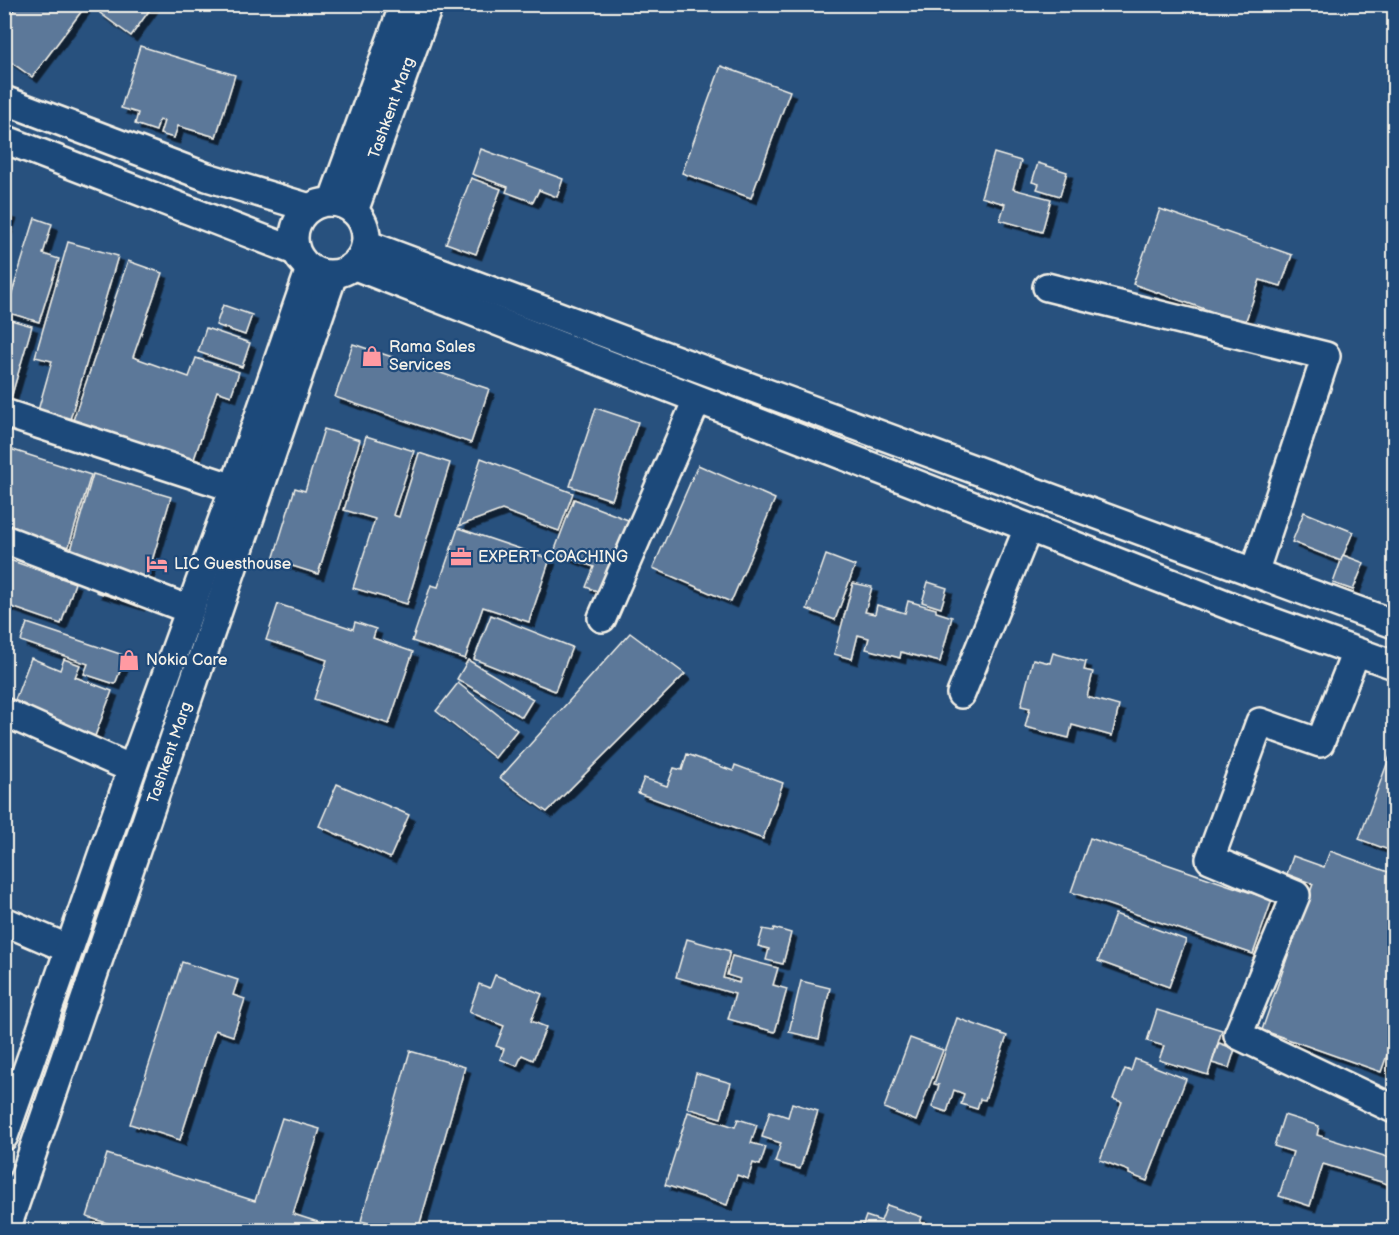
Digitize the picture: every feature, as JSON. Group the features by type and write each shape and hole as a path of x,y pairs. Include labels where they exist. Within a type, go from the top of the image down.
{"street":[{"name":"Tashkent Marg","path":"332,207 404,4"},
{"name":"Tashkent Marg","path":"332,207 429,4"},
{"path":"4,100 207,177 332,207 362,220 366,231 332,261"},
{"path":"4,139 698,400 1251,614 1395,665"},
{"path":"332,207 301,216 295,227 293,238 332,261 1254,573 1395,624"},
{"name":"Tashkent Marg","path":"4,1136 132,769 234,488 332,261"},
{"name":"Tashkent Marg","path":"6,1230 332,261"},
{"path":"1047,287 1326,356 1254,573"},
{"path":"602,618 698,400"},
{"path":"4,413 234,488"},
{"path":"962,694 1028,528"},
{"path":"4,539 190,610"},
{"path":"1356,651 1320,743 1260,722 1210,859 1296,895 1238,1035 1395,1109"},
{"path":"4,712 132,769"},
{"path":"4,921 69,949"}],"building":[{"path":"18,4 80,4 84,8 32,77 4,57 4,23"},
{"path":"106,4 128,4 135,10 139,4 154,4 131,36 100,13"},
{"path":"140,46 235,75 216,137 178,126 174,138 160,134 164,121 159,120 156,131 135,124 138,113 121,108"},
{"path":"721,66 790,91 751,198 682,173"},
{"path":"481,149 563,179 557,197 539,190 533,202 506,192 508,187 472,174"},
{"path":"994,153 1021,161 1013,189 1051,199 1042,232 1000,220 1005,204 981,197"},
{"path":"1038,163 1067,172 1060,196 1037,189 1039,184 1032,182"},
{"path":"471,178 501,189 476,254 446,243"},
{"path":"1160,209 1292,255 1281,286 1260,280 1245,323 1133,284"},
{"path":"4,212 11,214 4,236"},
{"path":"35,218 52,224 43,254 59,259 39,322 6,312"},
{"path":"68,242 118,256 69,423 37,414 52,361 35,357"},
{"path":"128,261 162,273 133,357 189,377 196,358 239,372 231,396 217,391 191,468 71,426"},
{"path":"223,305 252,315 245,335 216,325"},
{"path":"4,318 32,326 11,398 4,396"},
{"path":"206,328 250,343 242,367 198,352"},
{"path":"353,344 489,389 471,443 335,397"},
{"path":"596,408 638,422 612,500 570,486"},
{"path":"324,429 360,440 318,574 273,560 295,488 305,491"},
{"path":"366,436 414,451 393,515 399,517 419,453 450,463 407,604 353,588 375,519 344,510"},
{"path":"10,449 91,475 63,565 4,547 4,468"},
{"path":"481,458 573,493 559,531 502,510 459,526"},
{"path":"698,465 775,499 731,602 653,568"},
{"path":"93,474 171,497 139,605 96,592 98,584 66,567"},
{"path":"574,499 628,520 610,569 608,595 586,587 594,567 554,552"},
{"path":"1304,512 1353,532 1341,561 1292,542"},
{"path":"458,528 550,559 529,622 483,607 465,659 412,641 431,585 438,587"},
{"path":"826,555 855,566 835,620 807,609"},
{"path":"1343,555 1364,563 1353,590 1333,583"},
{"path":"4,558 75,583 61,624 6,605 10,593 4,591"},
{"path":"928,582 947,588 941,608 922,602"},
{"path":"853,583 872,587 865,612 875,614 877,605 905,613 908,601 936,609 936,612 952,617 940,662 901,652 900,658 866,649 869,638 858,635 852,659 834,654"},
{"path":"278,604 353,629 355,622 376,629 373,638 413,652 389,724 314,699 327,660 266,640"},
{"path":"491,615 572,647 555,691 474,659"},
{"path":"27,623 126,656 115,684 84,674 88,664 21,641"},
{"path":"630,633 685,674 547,812 500,778"},
{"path":"1053,653 1086,662 1084,670 1093,672 1087,697 1119,706 1112,736 1072,725 1069,738 1025,727 1030,708 1021,706 1033,659 1050,663"},
{"path":"31,658 60,670 64,659 80,665 75,677 112,691 95,736 13,705"},
{"path":"468,660 533,699 522,717 457,679"},
{"path":"458,683 517,730 495,758 436,711"},
{"path":"687,754 733,771 735,765 783,783 763,839 638,793 644,778 667,786 674,768 682,770"},
{"path":"1390,756 1394,758 1394,852 1359,839"},
{"path":"337,784 409,815 390,858 319,826"},
{"path":"1090,838 1272,900 1253,954 1071,892"},
{"path":"1330,851 1394,874 1394,1042 1392,1041 1381,1072 1262,1030 1313,884 1287,874 1293,856 1324,867"},
{"path":"1115,914 1186,940 1169,987 1098,961"},
{"path":"774,928 791,933 783,964 766,960 769,949 758,946 763,929 773,931"},
{"path":"687,939 730,951 723,978 739,983 740,979 727,975 732,956 778,968 773,985 787,989 775,1032 728,1019 735,994 676,977"},
{"path":"182,962 238,980 233,995 245,999 233,1036 215,1030 180,1140 130,1124"},
{"path":"495,975 542,994 531,1021 546,1027 533,1060 522,1055 517,1066 500,1059 504,1049 496,1046 504,1026 469,1012 479,984 490,988"},
{"path":"801,981 830,988 819,1039 789,1032"},
{"path":"1157,1010 1222,1030 1208,1075 1159,1060 1164,1046 1147,1041"},
{"path":"957,1018 1007,1036 985,1100 980,1099 977,1109 961,1104 964,1094 954,1090 947,1112 932,1107 939,1085 934,1084"},
{"path":"910,1038 943,1050 916,1121 884,1108"},
{"path":"1219,1043 1235,1049 1229,1068 1212,1063"},
{"path":"410,1051 465,1067 418,1230 394,1230 361,1221"},
{"path":"1135,1059 1186,1079 1147,1181 1100,1160 1122,1102 1113,1099 1125,1069 1131,1071"},
{"path":"696,1073 731,1083 721,1118 687,1108"},
{"path":"792,1103 818,1111 800,1169 775,1162 781,1143 762,1137 770,1111 788,1117"},
{"path":"688,1112 735,1127 738,1119 757,1125 751,1143 766,1147 760,1165 753,1163 748,1179 737,1175 727,1205 665,1185"},
{"path":"1284,1115 1319,1126 1317,1135 1394,1159 1394,1186 1323,1164 1310,1206 1279,1196 1293,1152 1274,1146"},
{"path":"282,1118 320,1129 293,1214 343,1230 130,1230 87,1217 107,1154 255,1201"},
{"path":"1394,1201 1394,1224 1388,1222"},
{"path":"887,1205 922,1217 917,1230 861,1230 866,1216 881,1221"}],"place":[{"name":"Rama Sales Services","path":"372,356"},
{"name":"EXPERT COACHING","path":"461,557"},
{"name":"LIC Guesthouse","path":"157,564"},
{"name":"Nokia Care","path":"129,660"}]}
